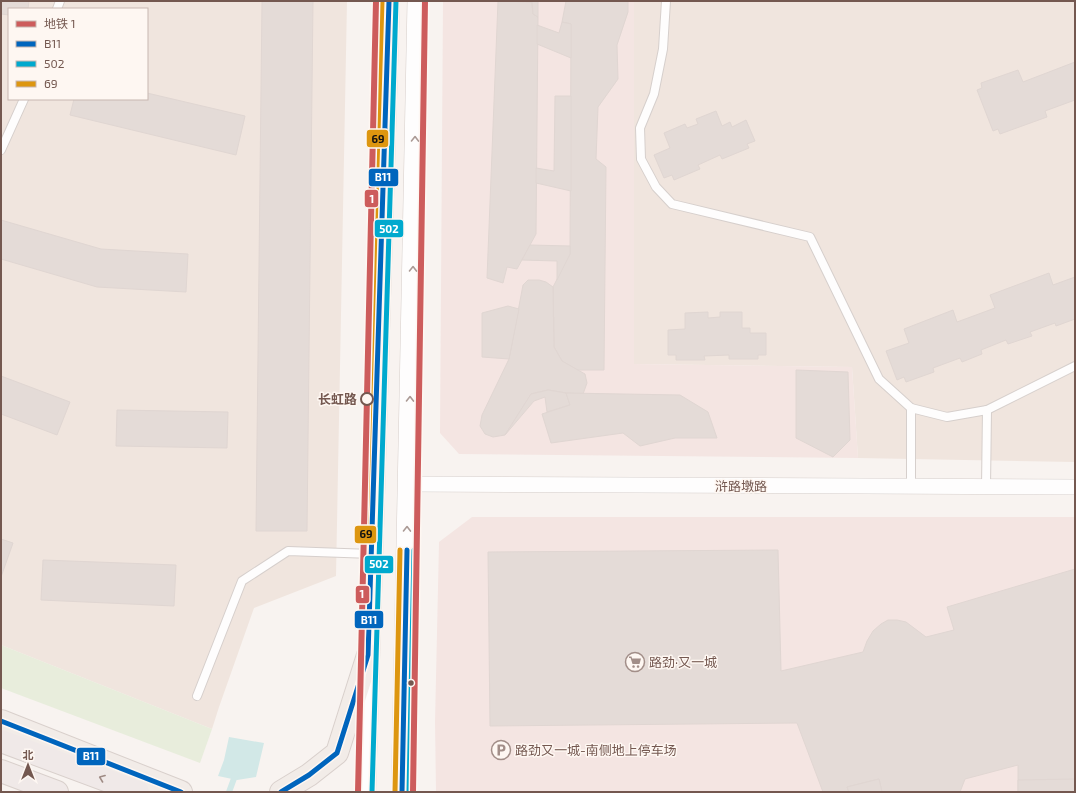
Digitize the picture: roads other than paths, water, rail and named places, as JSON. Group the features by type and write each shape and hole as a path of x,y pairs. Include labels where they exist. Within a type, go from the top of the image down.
{"highway":[{"path":"1,741 138,792"},
{"path":"1,771 57,792"}],"main road":[{"path":"365,792 389,1"},
{"path":"402,792 418,1"},
{"path":"281,792 309,775 337,753 368,656"},
{"path":"1,721 181,792"}],"street":[{"name":"浒路墩路","path":"408,484 1075,487"}],"lane":[{"path":"666,1 663,49 654,94 640,128 642,159 656,186 672,204 810,237 880,379 910,408 948,417 987,410 1075,366"},
{"path":"1,150 24,100"},
{"path":"910,408 911,486"},
{"path":"986,487 987,410"},
{"path":"197,696 242,581 288,551 372,554"}],"waterway":[{"path":"229,792 236,773"}],"metro line":[{"name":"1","path":"358,792 376,1"},
{"name":"1","path":"413,792 425,1"}],"place":[{"name":"长虹路","path":"367,399"},
{"name":"路劲·又一城","path":"635,662"},
{"name":"路劲又一城-南侧地上停车场","path":"501,750"}]}
